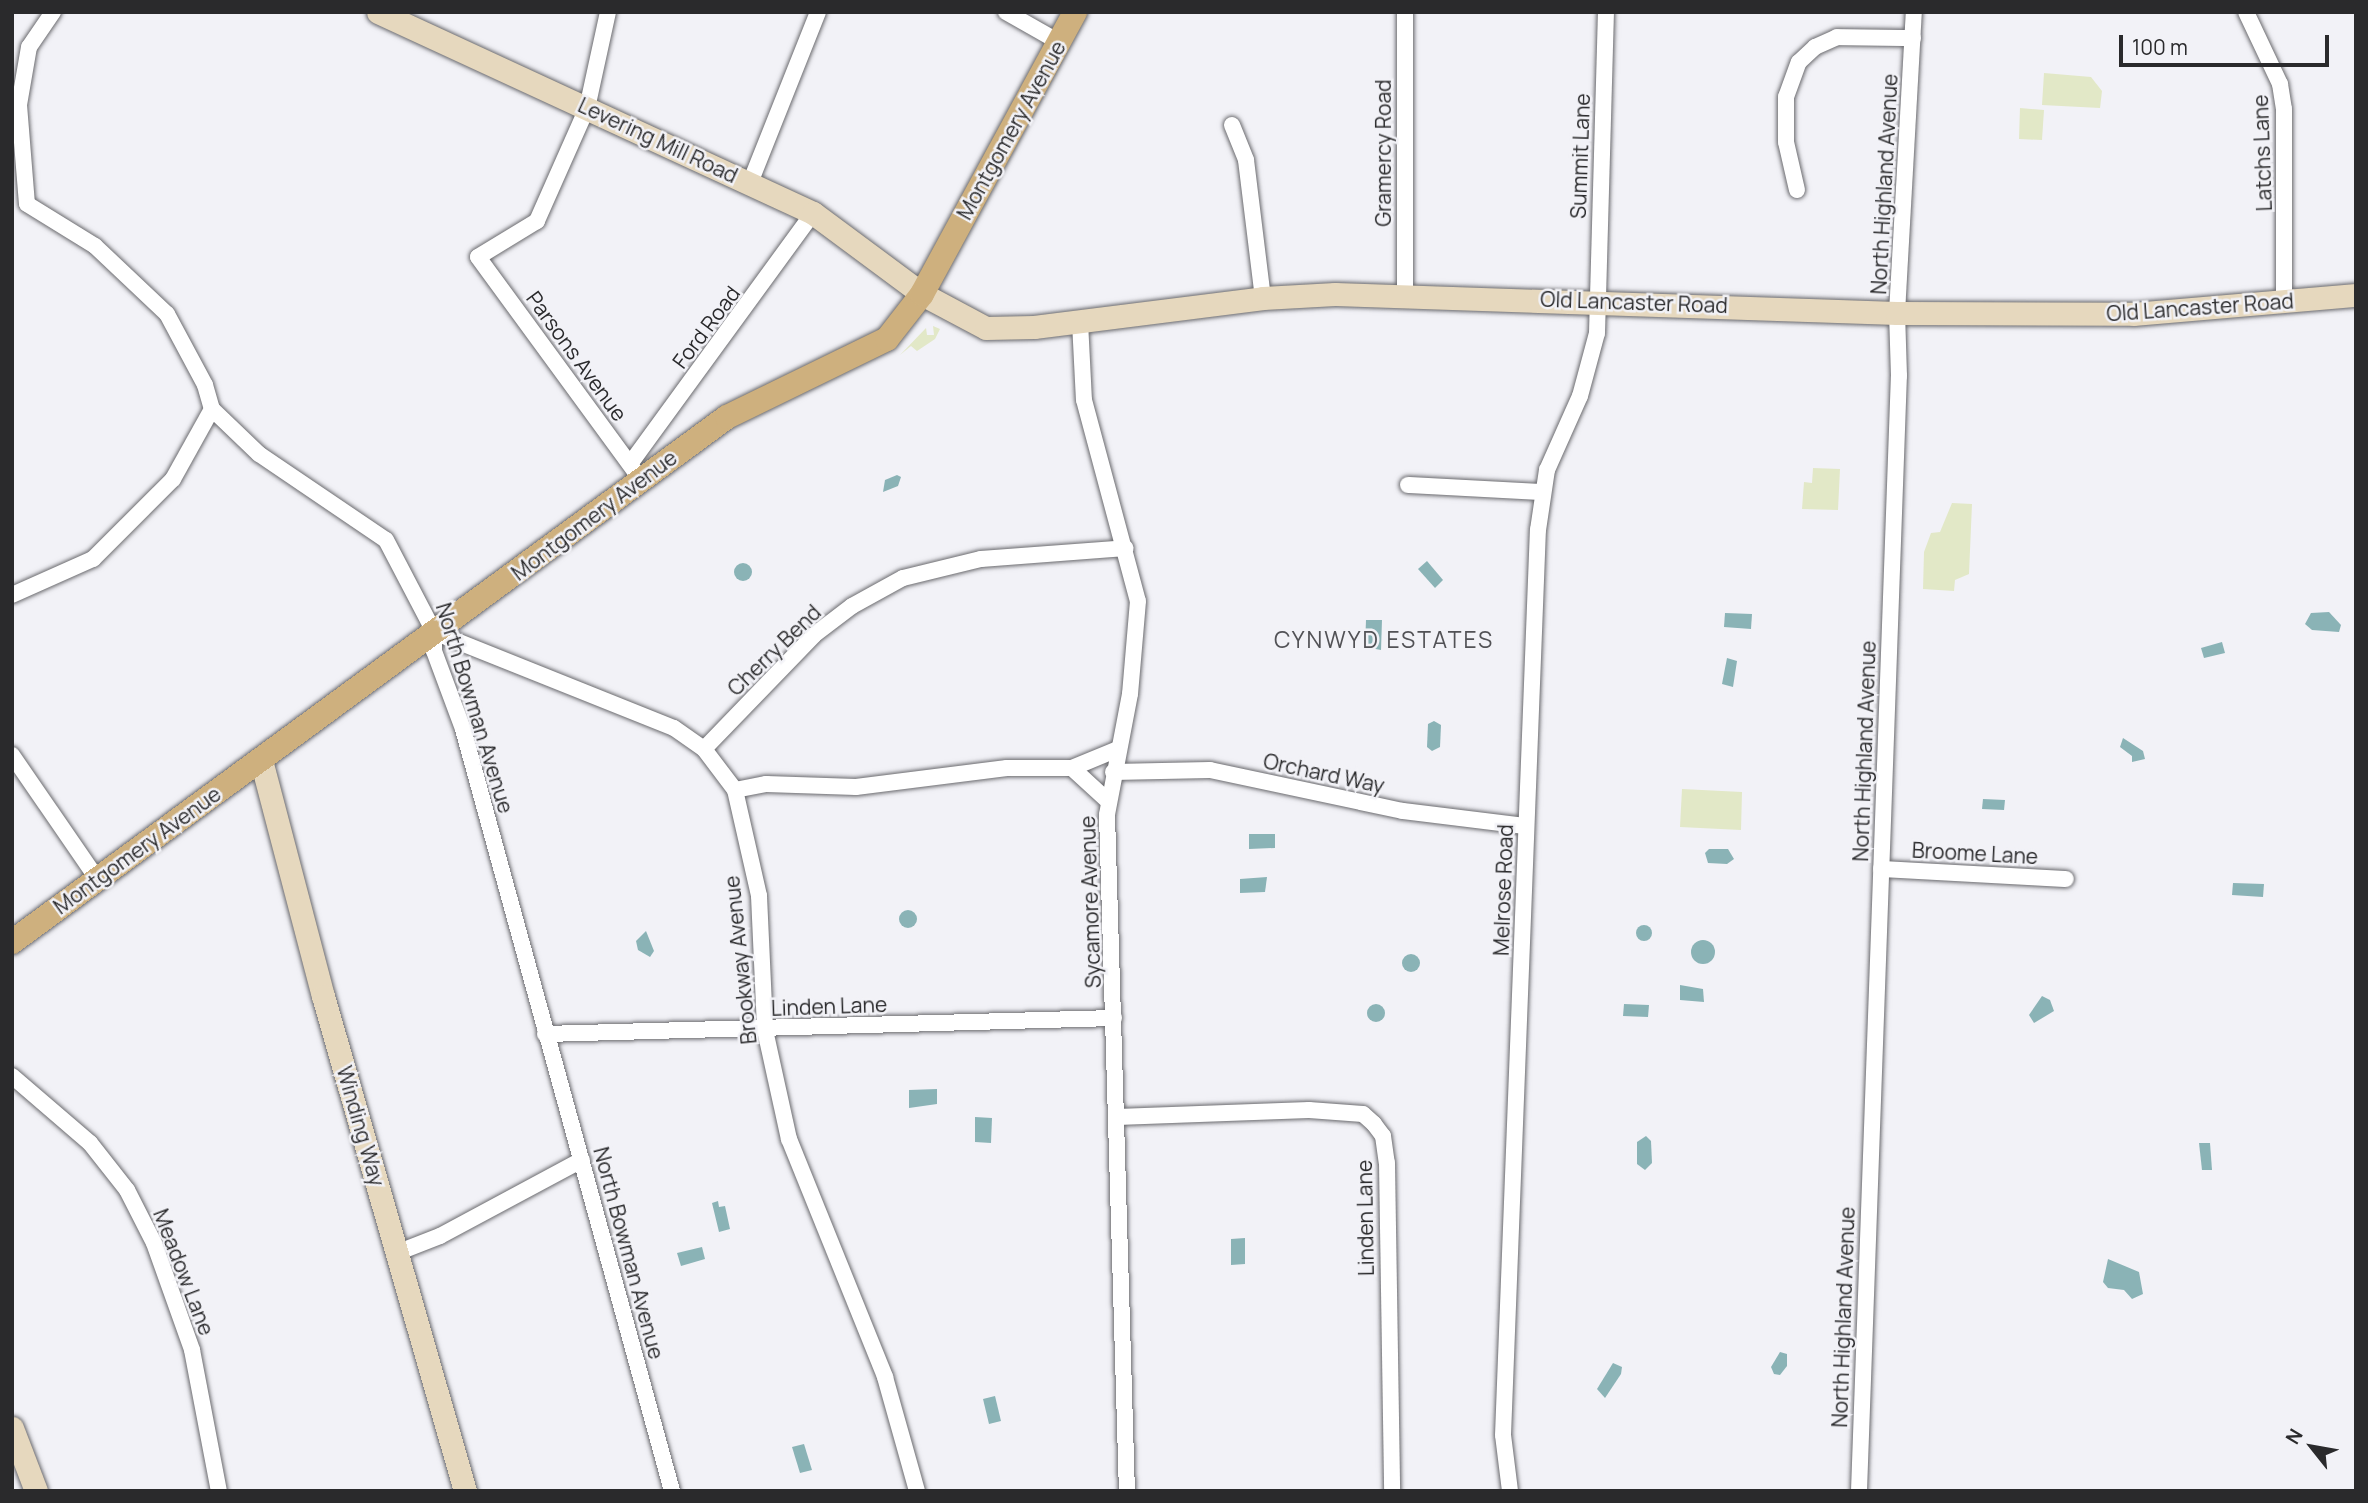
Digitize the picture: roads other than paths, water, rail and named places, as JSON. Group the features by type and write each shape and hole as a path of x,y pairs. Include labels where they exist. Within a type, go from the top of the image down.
{"main road":[{"name":"Montgomery Avenue","path":"12,942 96,877 435,632 636,472 742,408 880,344 903,324 922,294 1075,12"}],"street":[{"name":"North Bowman Avenue","path":"53,12 29,47 19,105 20,204 95,246 167,314 205,385 212,410 259,454 386,540 435,632 434,651 463,729 672,1491"},
{"name":"Levering Mill Road","path":"378,12 813,213 922,294"},
{"path":"587,108 608,12"},
{"path":"750,183 818,12"},
{"path":"1006,12 1059,42"},
{"name":"Gramercy Road","path":"1405,12 1405,294"},
{"name":"Summit Lane","path":"1597,300 1606,12"},
{"name":"North Highland Avenue","path":"1859,1491 1899,376 1897,313 1914,12"},
{"name":"Latchs Lane","path":"2246,12 2280,84 2284,109 2284,301"},
{"path":"1797,190 1787,155 1786,97 1799,62 1815,47 1837,37 1913,38"},
{"name":"Parsons Avenue","path":"587,108 537,221 478,257 636,472"},
{"path":"1231,124 1246,160 1262,298"},
{"name":"Ford Road","path":"636,472 813,213"},
{"name":"Old Lancaster Road","path":"922,294 986,328 1080,322 1262,298 1405,294 1897,313 2133,314 2356,295"},
{"name":"Melrose Road","path":"1510,1491 1503,1435 1525,826 1542,492 1591,366 1597,300"},
{"name":"Sycamore Avenue","path":"1080,322 1084,400 1137,589 1137,643 1108,801 1127,1491"},
{"path":"12,595 93,559 173,479 212,410"},
{"path":"1408,485 1542,492"},
{"name":"Cherry Bend","path":"704,749 814,635 852,606 903,578 981,559 1126,548"},
{"name":"Brookway Avenue","path":"435,632 641,712 704,749 735,790 759,896 765,1029 789,1139 885,1377 918,1491"},
{"path":"735,790 766,784 856,787 1007,768 1072,768 1118,749"},
{"path":"12,755 96,877"},
{"name":"Winding Way","path":"261,760 323,996 399,1252 465,1491"},
{"path":"1072,768 1108,801"},
{"name":"Orchard Way","path":"1113,772 1210,770 1403,811 1525,826"},
{"name":"Broome Lane","path":"1881,869 2066,879"},
{"name":"Linden Lane","path":"545,1034 1114,1018"},
{"name":"Meadow Lane","path":"12,1076 90,1143 127,1190 154,1243 192,1350 219,1491"},
{"name":"Linden Lane","path":"1117,1118 1309,1110 1363,1114 1383,1136 1387,1163 1392,1491"},
{"path":"399,1252 440,1236 582,1160"},
{"path":"12,1428 36,1491"}],"water":[{"path":"897,475 901,477 898,486 883,492 885,480"},
{"path":"1427,561 1443,580 1435,588 1418,569"},
{"path":"743,563 749,566 752,572 749,578 743,581 737,578 734,572 737,566"},
{"path":"2329,612 2341,625 2339,632 2312,630 2305,624 2311,613"},
{"path":"1725,613 1752,614 1751,629 1724,627"},
{"path":"1366,620 1382,620 1381,650 1365,647"},
{"path":"2222,642 2225,653 2204,658 2201,648"},
{"path":"1727,658 1737,661 1733,687 1722,684"},
{"path":"1434,721 1441,725 1440,747 1432,751 1427,747 1428,724"},
{"path":"2123,738 2143,751 2145,759 2132,762 2132,756 2120,747"},
{"path":"1983,799 2005,800 2004,810 1982,809"},
{"path":"1249,834 1275,834 1275,848 1249,849"},
{"path":"1709,849 1728,849 1734,859 1727,864 1708,863 1705,853"},
{"path":"1267,877 1265,892 1240,893 1240,879"},
{"path":"2233,883 2264,884 2263,897 2232,895"},
{"path":"908,910 914,913 917,919 914,925 908,928 902,925 899,919 902,913"},
{"path":"1644,925 1650,927 1650,939 1644,941 1638,939 1636,933 1638,927"},
{"path":"646,931 654,951 650,957 638,950 636,941"},
{"path":"1703,940 1711,944 1715,952 1711,960 1703,964 1695,960 1691,952 1695,944"},
{"path":"1411,954 1417,957 1420,963 1417,969 1411,972 1405,969 1402,963 1405,957"},
{"path":"1680,985 1703,989 1704,1002 1680,1000"},
{"path":"2042,996 2050,1000 2054,1011 2034,1023 2029,1015"},
{"path":"1376,1004 1384,1009 1385,1013 1380,1021 1376,1022 1368,1017 1367,1013 1372,1005"},
{"path":"1624,1004 1649,1005 1648,1017 1623,1016"},
{"path":"937,1089 937,1104 909,1108 909,1090"},
{"path":"975,1117 992,1118 991,1143 975,1142"},
{"path":"1646,1136 1651,1141 1652,1163 1645,1170 1637,1164 1637,1142"},
{"path":"2199,1143 2210,1143 2212,1170 2202,1170"},
{"path":"718,1201 719,1207 725,1206 730,1229 719,1232 712,1203"},
{"path":"1245,1238 1245,1264 1231,1265 1231,1239"},
{"path":"702,1247 705,1259 681,1266 677,1253"},
{"path":"2108,1259 2139,1272 2143,1294 2132,1299 2124,1290 2108,1288 2103,1282"},
{"path":"1780,1352 1787,1354 1787,1366 1780,1375 1774,1374 1771,1367"},
{"path":"1613,1363 1622,1367 1621,1374 1605,1398 1597,1389"},
{"path":"995,1396 1001,1421 989,1424 983,1399"},
{"path":"804,1444 812,1470 800,1473 792,1447"}],"district":[{"name":"CYNWYD ESTATES","path":"1384,639"}]}
